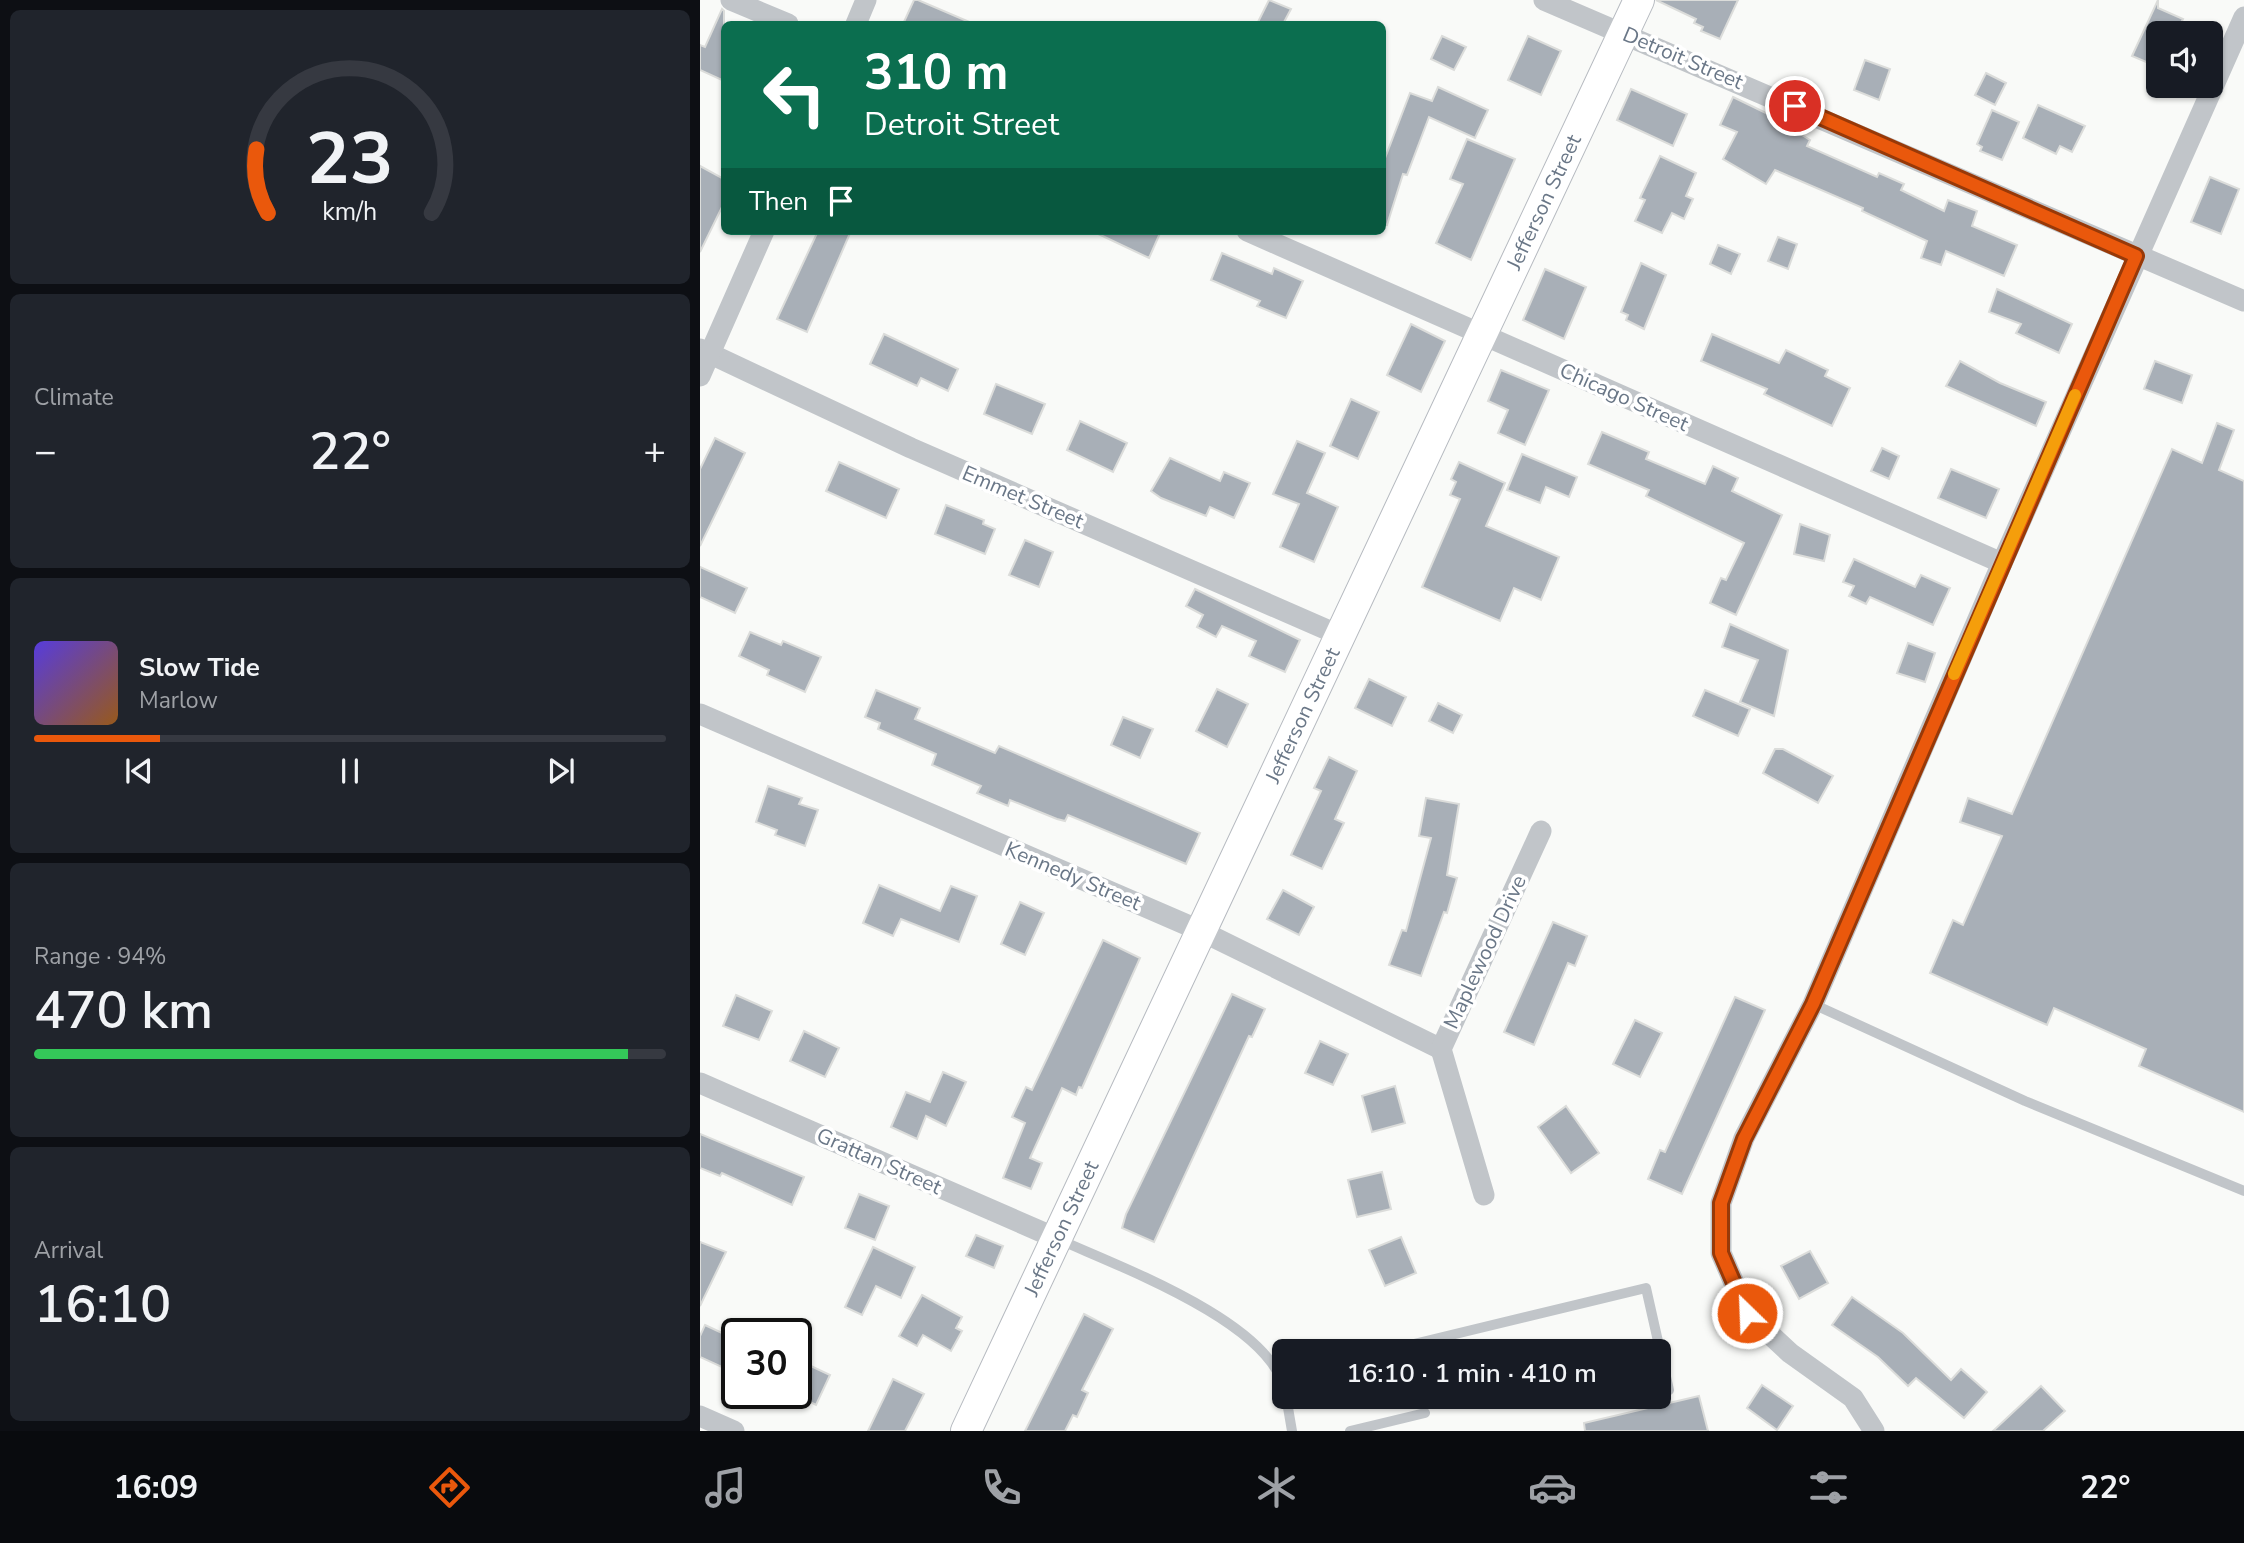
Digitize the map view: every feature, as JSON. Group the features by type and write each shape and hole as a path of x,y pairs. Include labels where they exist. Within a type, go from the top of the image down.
{"street":[{"path":"732,0 781,21"},
{"path":"857,21 866,0"},
{"name":"Detroit Street","path":"1544,0 1624,32 2244,301"},
{"name":"Jefferson Street","path":"965,1431 1058,1239 1639,0"},
{"path":"1874,1431 1853,1398 1790,1353 1747,1313 1721,1253 1721,1203 1744,1139 1813,1004 2002,562 2243,20"},
{"path":"700,376 705,352 762,235"},
{"name":"Chicago Street","path":"1256,235 2002,562"},
{"name":"Emmet Street","path":"705,352 911,448 1339,635"},
{"name":"Kennedy Street","path":"700,714 1201,931 1441,1049"},
{"name":"Maplewood Drive","path":"1484,1195 1441,1049 1541,831"},
{"name":"Grattan Street","path":"700,1083 1058,1239"},
{"path":"700,1416 734,1431"}],"lane":[{"path":"1813,1004 2025,1101 2244,1191"},
{"path":"1058,1239 1204,1306 1249,1339 1272,1363"},
{"path":"1435,1339 1646,1288 1658,1339"},
{"path":"1288,1409 1292,1431"},
{"path":"1350,1431 1425,1413"}],"building":[{"path":"914,0 918,0 967,21 904,21"},
{"path":"1269,0 1291,9 1285,21 1258,21"},
{"path":"1656,0 1738,0 1720,39 1701,31 1703,27 1694,23 1696,19"},
{"path":"2158,0 2158,8 2183,19 2182,21 2148,21"},
{"path":"722,9 724,21 721,21 721,80 700,70 700,45 705,47"},
{"path":"2146,26 2146,62 2132,56"},
{"path":"1442,36 1466,47 1454,70 1431,59"},
{"path":"1528,36 1561,51 1541,95 1508,80"},
{"path":"1865,60 1890,69 1879,100 1854,90"},
{"path":"1986,73 2006,83 1995,105 1975,95"},
{"path":"1438,87 1488,110 1475,138 1429,117 1407,175 1403,174 1386,225 1386,156 1410,93 1432,101"},
{"path":"1631,89 1687,114 1673,146 1617,120"},
{"path":"1733,97 1770,115 1810,140 1807,146 1877,177 1879,173 1904,184 1901,190 1944,211 1948,200 1977,211 1972,226 2017,245 2004,276 1946,251 1941,265 1921,258 1927,241 1862,211 1863,208 1775,170 1766,184 1723,159 1737,132 1720,125"},
{"path":"2038,105 2085,126 2072,152 2060,146 2056,154 2023,138"},
{"path":"1992,110 2019,122 2002,160 1980,151 1982,147 1977,144"},
{"path":"1467,139 1515,159 1471,260 1436,243 1463,184 1450,179"},
{"path":"1660,156 1696,173 1686,196 1693,199 1684,219 1672,213 1662,233 1635,221 1645,200 1640,198"},
{"path":"700,166 721,177 721,209 700,252"},
{"path":"2210,177 2239,189 2221,234 2191,222"},
{"path":"816,235 849,235 807,332 777,319"},
{"path":"1100,235 1159,235 1149,258"},
{"path":"1778,237 1797,244 1788,269 1768,261"},
{"path":"1718,245 1740,254 1731,274 1710,264"},
{"path":"1222,253 1272,274 1274,268 1303,281 1286,318 1257,306 1260,301 1211,280"},
{"path":"1641,263 1666,275 1644,329 1626,320 1628,315 1621,312"},
{"path":"1545,269 1586,287 1564,339 1523,320"},
{"path":"1997,289 2072,324 2059,353 2016,333 2021,324 1989,312"},
{"path":"1411,324 1445,341 1421,392 1387,375"},
{"path":"884,334 958,369 948,391 921,378 917,386 870,364"},
{"path":"1712,334 1779,363 1786,350 1828,370 1825,376 1850,388 1832,426 1764,394 1767,389 1701,361"},
{"path":"1960,361 2000,383 2046,402 2036,426 1946,386"},
{"path":"2155,361 2192,375 2182,403 2144,389"},
{"path":"1501,370 1549,390 1525,445 1498,433 1508,410 1488,401"},
{"path":"996,384 1045,404 1032,434 984,414"},
{"path":"1351,399 1379,412 1358,459 1330,446"},
{"path":"1080,421 1127,443 1113,472 1067,450"},
{"path":"2217,423 2234,430 2219,470 2244,481 2244,1112 2139,1066 2146,1049 2054,1008 2047,1025 1930,973 1953,920 1963,925 2002,836 1960,822 1968,798 2012,814 2172,449 2202,463"},
{"path":"1602,432 1649,452 1646,459 1705,484 1713,466 1738,478 1732,491 1782,515 1736,615 1710,603 1721,578 1726,580 1744,543 1646,496 1649,490 1588,464"},
{"path":"715,438 745,453 700,546 700,469"},
{"path":"1297,441 1325,453 1307,493 1338,507 1314,562 1280,547 1299,504 1273,494"},
{"path":"1882,448 1899,456 1889,479 1871,471"},
{"path":"1522,454 1577,477 1569,497 1546,487 1540,503 1507,490"},
{"path":"1170,458 1220,481 1224,472 1250,483 1234,518 1210,507 1206,516 1161,498 1151,491"},
{"path":"839,462 899,489 886,518 826,491"},
{"path":"1459,462 1505,483 1486,526 1559,557 1541,600 1514,588 1500,621 1422,587 1460,499 1450,495 1456,482 1451,479"},
{"path":"1951,469 1999,489 1986,518 1938,498"},
{"path":"946,505 984,520 983,524 995,529 985,554 935,534"},
{"path":"1800,524 1830,535 1824,561 1794,554"},
{"path":"1025,540 1053,552 1039,587 1009,575"},
{"path":"1854,559 1915,587 1921,575 1950,588 1933,625 1870,597 1866,604 1849,596 1854,586 1843,582"},
{"path":"700,567 747,588 735,613 700,597"},
{"path":"1195,589 1300,640 1285,672 1249,656 1256,641 1222,626 1216,637 1197,627 1203,615 1186,606"},
{"path":"1730,624 1788,650 1774,716 1740,702 1758,660 1722,647"},
{"path":"750,632 781,645 783,641 821,657 805,692 767,675 769,670 739,656"},
{"path":"1908,643 1935,653 1925,682 1897,673"},
{"path":"1369,679 1406,697 1392,726 1355,708"},
{"path":"1217,689 1248,704 1227,747 1196,731"},
{"path":"876,690 920,708 915,719 995,753 999,746 1200,833 1186,864 1068,815 1065,821 1010,800 1008,806 977,793 981,786 932,765 936,754 878,729 880,723 865,717"},
{"path":"1705,690 1750,709 1738,736 1693,716"},
{"path":"1438,703 1462,715 1453,733 1429,721"},
{"path":"1123,717 1153,729 1140,758 1111,745"},
{"path":"1775,749 1783,749 1833,776 1818,803 1763,773"},
{"path":"1329,757 1357,771 1335,819 1344,823 1322,869 1291,855 1321,791 1314,788"},
{"path":"768,786 802,798 799,804 818,810 805,846 775,835 777,830 756,822"},
{"path":"1426,798 1459,804 1447,875 1457,878 1447,913 1444,912 1421,976 1389,965 1402,930 1406,931 1431,838 1419,836"},
{"path":"879,885 940,911 951,886 977,896 959,942 901,919 893,936 863,923"},
{"path":"1283,890 1314,907 1299,935 1267,919"},
{"path":"1020,902 1044,913 1025,955 1001,944"},
{"path":"1553,922 1587,936 1575,966 1568,963 1534,1045 1504,1032"},
{"path":"1103,940 1140,958 1082,1088 1079,1087 1076,1095 1062,1088 1030,1158 1042,1163 1031,1189 1003,1178 1025,1123 1012,1117 1026,1087 1032,1090"},
{"path":"1232,994 1265,1009 1252,1037 1249,1036 1154,1242 1122,1228 1126,1214"},
{"path":"736,995 772,1011 759,1040 723,1026"},
{"path":"1735,997 1765,1010 1682,1194 1648,1179 1660,1150 1665,1152"},
{"path":"1635,1020 1662,1033 1640,1077 1613,1064"},
{"path":"804,1031 839,1048 825,1077 790,1061"},
{"path":"1320,1041 1348,1054 1333,1085 1305,1073"},
{"path":"943,1072 966,1082 946,1126 926,1116 917,1139 891,1127 906,1092 930,1102"},
{"path":"1395,1086 1405,1123 1372,1132 1362,1096"},
{"path":"1566,1106 1599,1153 1571,1173 1538,1127"},
{"path":"700,1134 804,1177 792,1205 722,1173 720,1176 700,1168"},
{"path":"1382,1172 1391,1209 1357,1217 1348,1180"},
{"path":"859,1194 889,1206 875,1240 845,1228"},
{"path":"976,1235 1003,1246 994,1268 966,1256"},
{"path":"1401,1237 1416,1273 1385,1286 1369,1250"},
{"path":"700,1242 726,1252 700,1306"},
{"path":"873,1247 915,1267 901,1298 876,1286 862,1315 845,1307"},
{"path":"1810,1251 1828,1283 1799,1299 1781,1266"},
{"path":"922,1295 962,1317 956,1328 962,1331 951,1351 923,1335 917,1346 899,1336"},
{"path":"1852,1297 1903,1333 1951,1380 1961,1369 1987,1392 1964,1418 1916,1378 1908,1386 1878,1357 1832,1325"},
{"path":"1084,1314 1113,1329 1082,1390 1088,1393 1077,1417 1073,1415 1065,1431 1025,1431"},
{"path":"705,1325 721,1332 721,1367 700,1357 700,1336"},
{"path":"812,1367 830,1375 816,1405 812,1403"},
{"path":"893,1379 924,1394 905,1431 868,1431"},
{"path":"1762,1385 1793,1406 1777,1430 1747,1408"},
{"path":"2041,1386 2065,1411 2043,1431 1993,1431"},
{"path":"1699,1396 1708,1431 1585,1431 1584,1423 1644,1409 1671,1409 1671,1403"}],"slow traffic":[{"path":"1954,674 2075,395"}],"route":[{"path":"1747,1313 1721,1253 1721,1203 1744,1139 1813,1004 2136,256 1795,106"}]}
